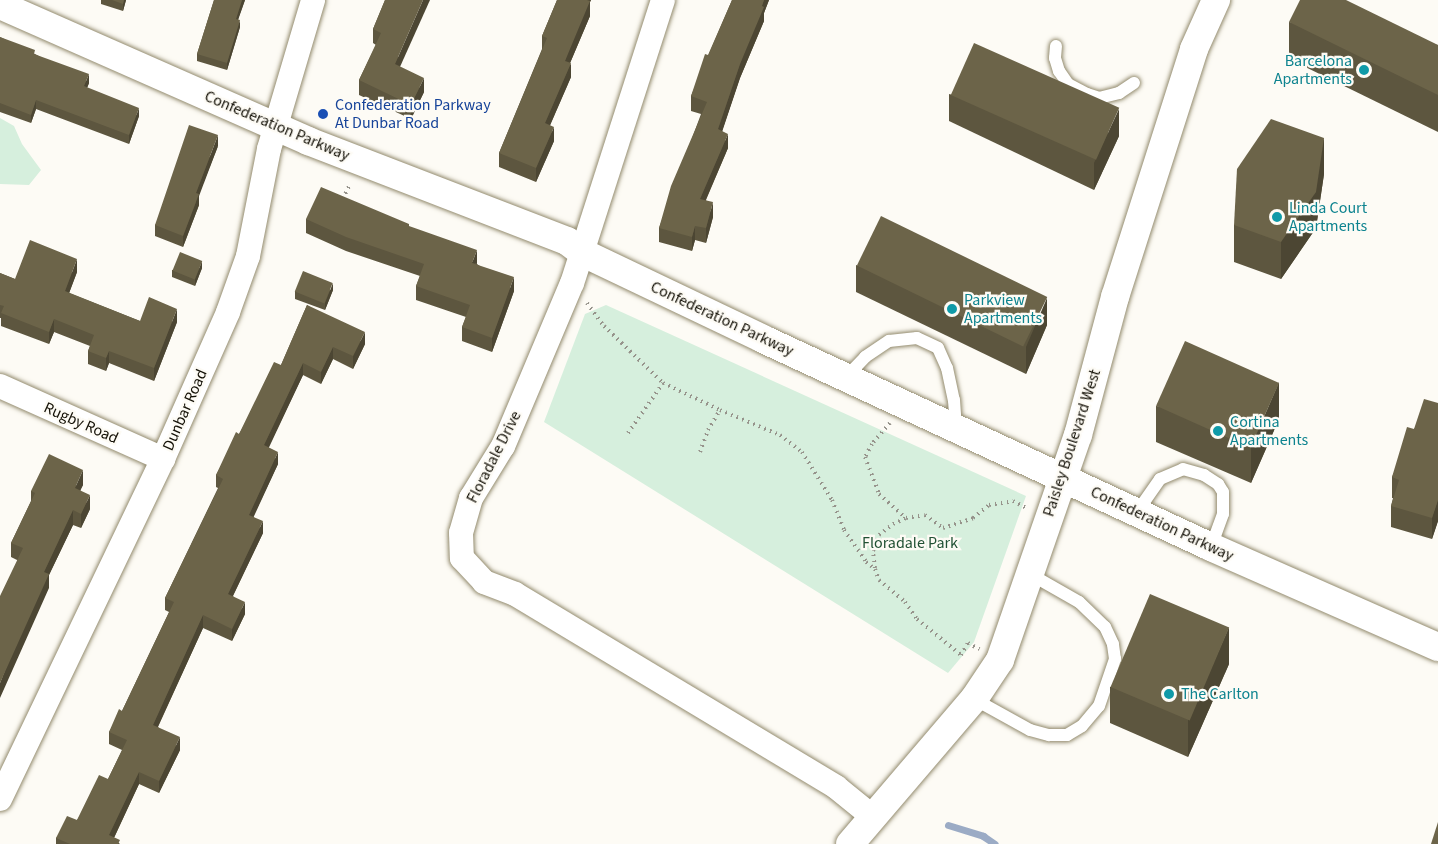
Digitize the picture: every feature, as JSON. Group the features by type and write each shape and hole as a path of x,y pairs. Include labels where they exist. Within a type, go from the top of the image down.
{"street":[{"name":"Dunbar Road","path":"0,799 163,459 228,312 249,256 261,185 313,0"},
{"name":"Floradale Drive","path":"663,0 572,283 503,447 471,498 461,533 462,558 484,582 515,594 836,787 873,818"},
{"name":"Paisley Boulevard West","path":"850,844 974,699 1000,660 1078,435 1115,297 1194,49 1216,0"},
{"name":"Confederation Parkway","path":"0,5 308,141 567,241 583,253 906,405 1211,547 1438,647"},
{"name":"Rugby Road","path":"0,386 163,459"}],"lane":[{"path":"1056,46 1055,58 1059,71 1068,84 1087,94 1099,98 1119,93 1134,83"},
{"path":"846,377 865,357 889,341 917,338 938,348 947,368 954,400 956,427"},
{"path":"1137,512 1160,479 1183,469 1204,475 1218,484 1222,492 1223,514 1211,547"},
{"path":"974,699 1030,730 1049,735 1067,735 1082,726 1099,706 1115,659 1113,644 1105,627 1079,602 1030,574"}],"path":[{"path":"339,210 353,178"},
{"path":"572,283 604,326 663,383 780,435 802,452 832,500 844,530 866,562 875,569"},
{"path":"628,432 663,383"},
{"path":"906,405 872,444 865,457 879,494 906,518"},
{"path":"700,452 708,430 720,410"},
{"path":"1000,660 968,643 961,655 916,619 905,602 879,580 873,551 879,535 893,524 906,518 925,515 943,528 973,519 989,505 1013,501 1048,520"}],"green space":[{"path":"0,118 14,126 22,144 41,170 29,185 0,184"},
{"name":"Floradale Park","path":"606,305 1026,496 974,642 948,673 544,422 585,314"}],"building":[{"path":"112,0 124,0 123,4"},
{"path":"214,0 242,0 236,19 240,20 227,63 197,54"},
{"path":"385,0 423,0 395,64 424,78 411,105 359,80 381,33 373,29"},
{"path":"557,0 590,1 565,61 571,63 545,123 554,127 536,168 499,153 547,38 542,36"},
{"path":"732,0 764,0 762,6 764,7 740,64 718,129 728,134 700,199 713,202 706,228 695,226 692,237 659,228 671,186 707,102 691,96 705,54 708,55"},
{"path":"1300,0 1346,0 1438,45 1438,95 1289,22"},
{"path":"0,37 35,50 34,54 89,74 84,86 139,108 129,135 36,100 31,115 0,103"},
{"path":"974,43 1119,108 1096,160 951,95"},
{"path":"1271,119 1324,138 1316,192 1281,242 1234,225 1237,169"},
{"path":"189,125 218,135 183,236 155,225"},
{"path":"321,187 409,224 409,226 477,250 472,263 514,277 492,338 462,327 470,305 416,286 424,264 346,237 306,219"},
{"path":"881,216 1047,297 1023,347 857,265"},
{"path":"30,240 77,259 65,291 140,321 149,297 177,309 154,368 109,351 106,358 88,351 94,335 54,319 49,332 1,313 4,306 0,305 0,273 15,279"},
{"path":"180,252 202,261 195,280 173,271"},
{"path":"303,271 333,283 324,303 295,291"},
{"path":"307,305 365,332 353,356 333,347 321,372 303,363 264,445 278,452 249,515 263,521 228,594 245,602 232,629 203,615 153,725 180,737 159,781 139,772 109,835 120,840 118,844 70,844 56,838 67,816 77,820 99,775 108,779 127,740 109,732 119,709 122,711 174,602 165,598 223,479 216,475 236,432 239,434 274,362 281,365"},
{"path":"1185,341 1279,383 1250,448 1156,406"},
{"path":"1424,399 1438,403 1438,500 1432,518 1391,506 1399,480 1392,477 1407,427 1414,429"},
{"path":"49,454 83,470 75,488 90,495 81,514 73,510 44,572 49,574 0,683 0,596 23,548 11,543 35,493 31,491"},
{"path":"1150,594 1229,628 1190,721 1111,687"},
{"path":"1438,822 1438,844 1431,844"}],"waterway":[{"path":"948,825 983,836 995,844"}],"place":[{"name":"Barcelona Apartments","path":"1364,70"},
{"name":"Confederation Parkway At Dunbar Road","path":"323,114"},
{"name":"Linda Court Apartments","path":"1277,217"},
{"name":"Parkview Apartments","path":"952,309"},
{"name":"Cortina Apartments","path":"1218,431"},
{"name":"The Carlton","path":"1169,694"}]}
